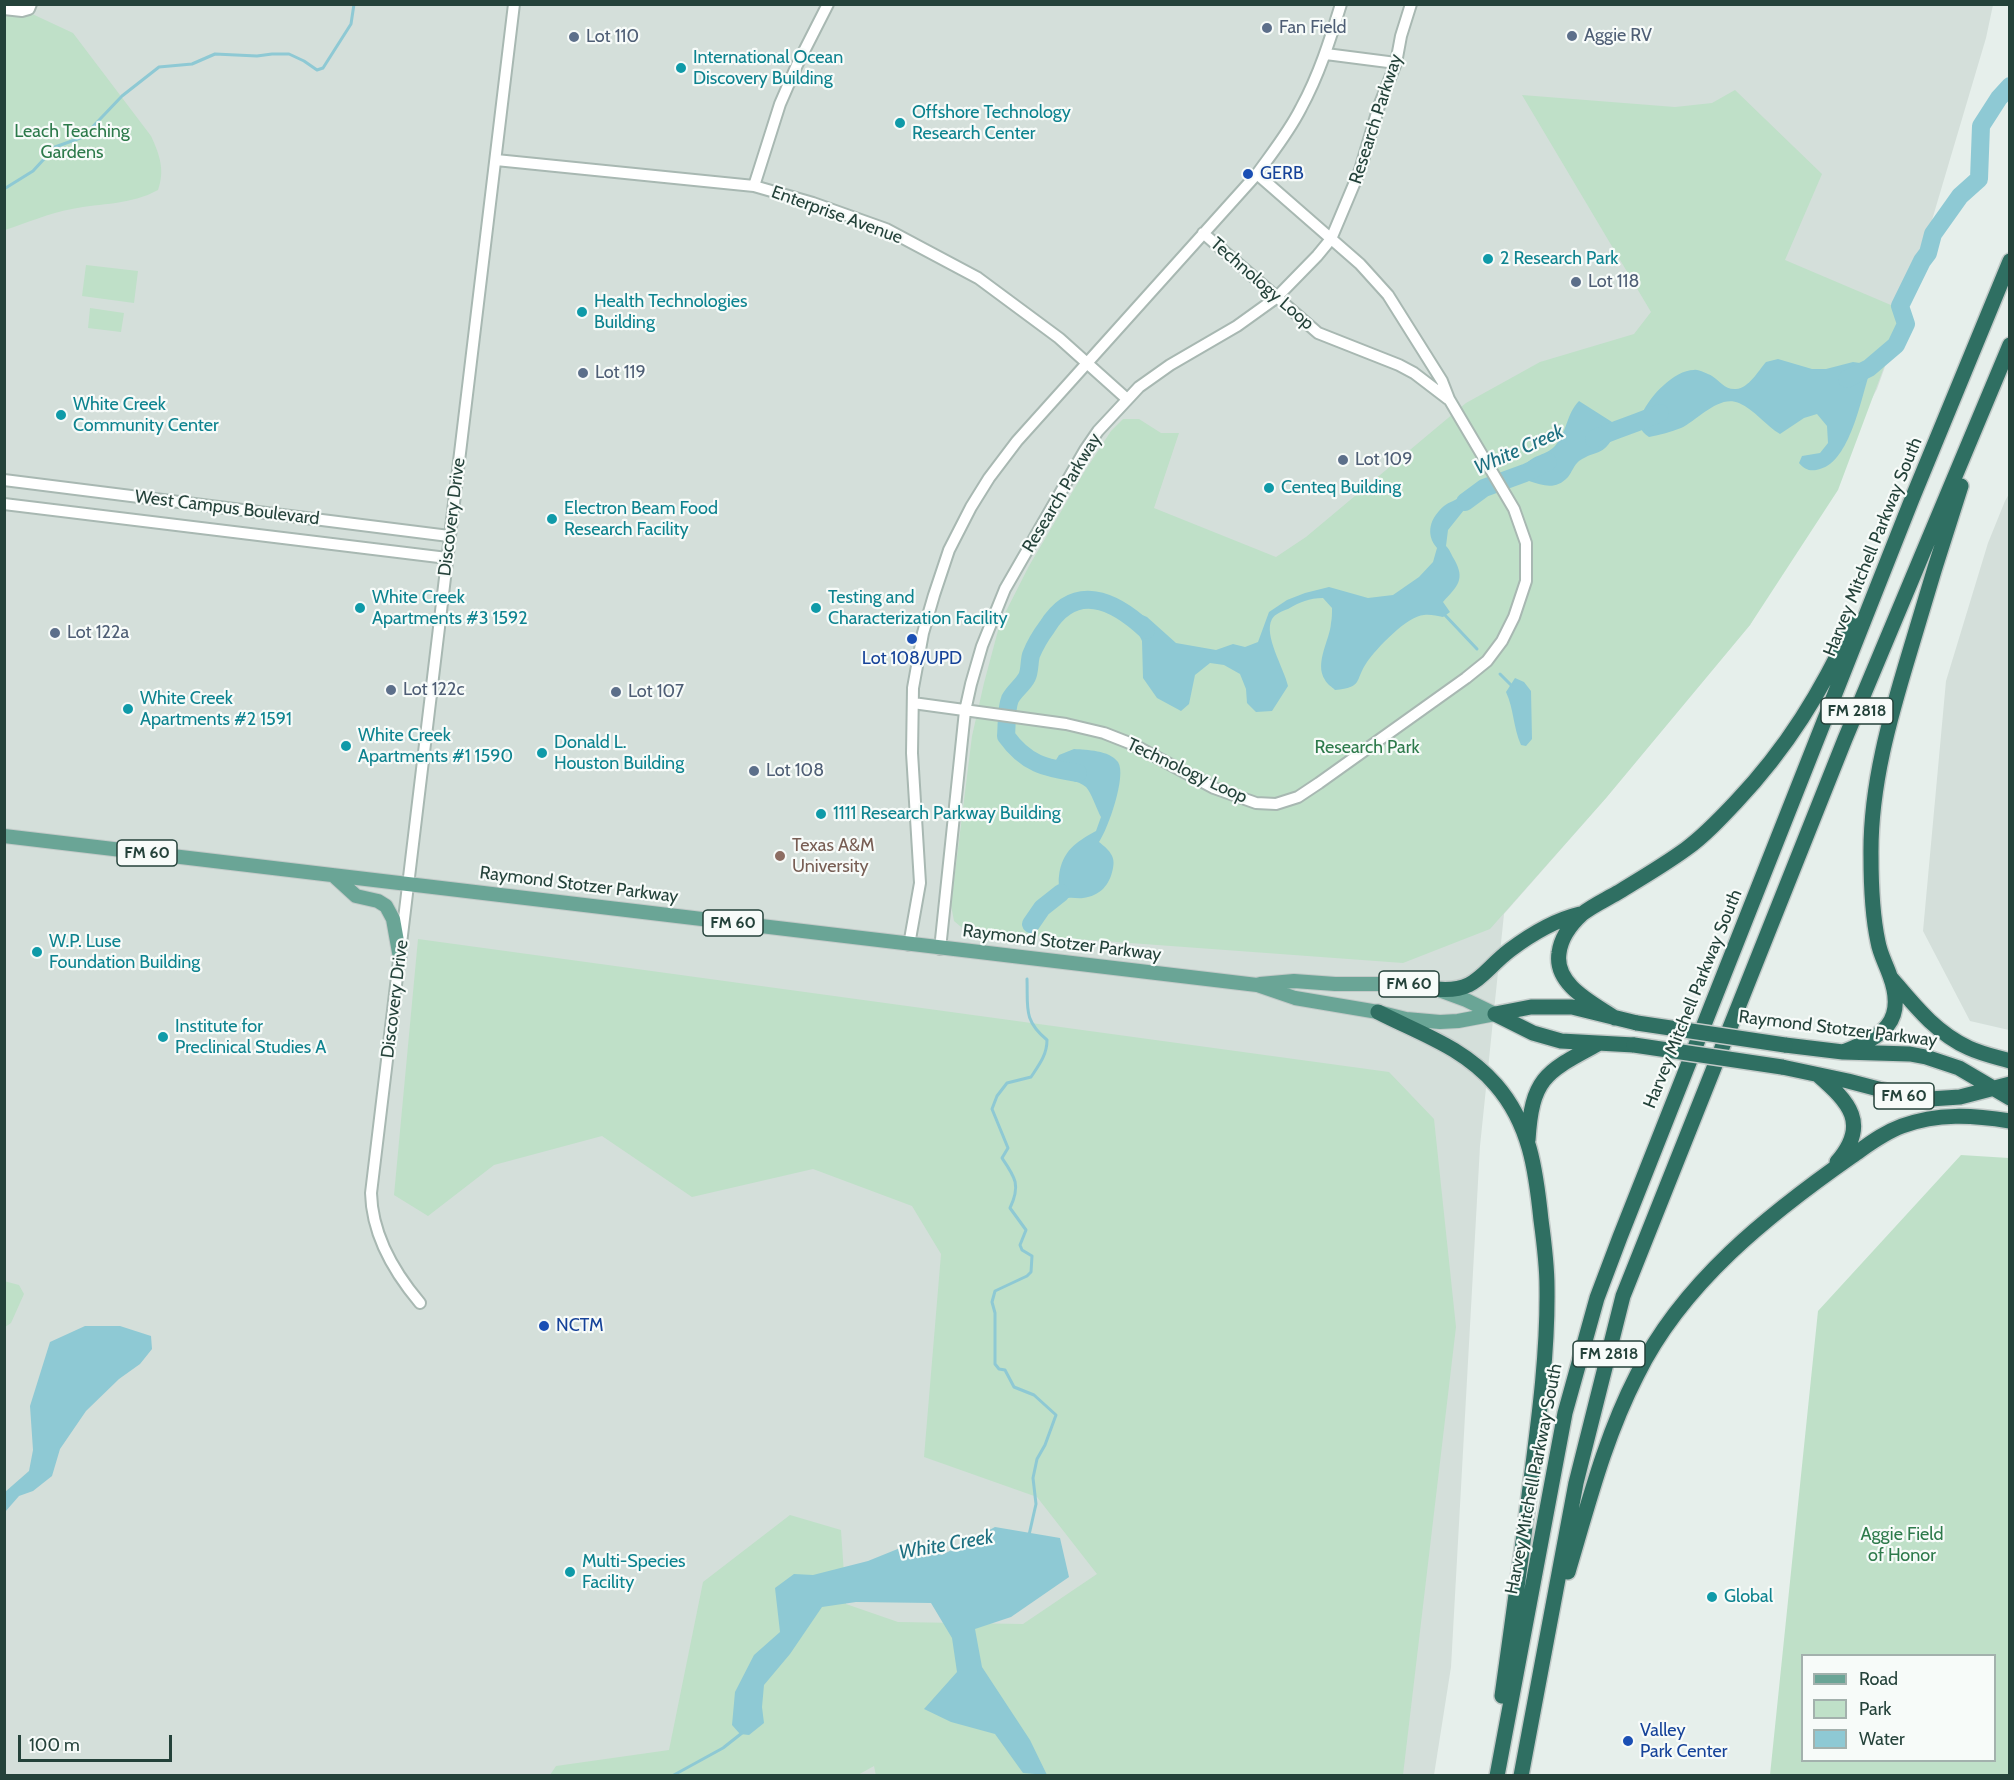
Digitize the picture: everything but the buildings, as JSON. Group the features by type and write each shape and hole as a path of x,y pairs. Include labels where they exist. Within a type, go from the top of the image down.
{"highway":[{"name":"Harvey Mitchell Parkway South","path":"1497,1776 1565,1413 1598,1298 1620,1237 1912,499 2010,261"},
{"name":"FM 2818","path":"1521,1776 1576,1483 1623,1296 1845,739 2010,345"},
{"path":"1843,1052 1869,1042 1886,1029 1895,1007 1890,977 1878,943 1871,888 1872,822 1880,766 1891,715 1986,403"},
{"path":"1615,1018 1572,988 1566,981 1558,963 1558,953 1567,930 1583,913 1664,865 1693,844 1718,821 1778,753 1812,705 1835,662 1912,499"},
{"path":"1436,988 1451,990 1465,987 1476,981 1510,950 1532,936 1570,916 1583,913"},
{"path":"1890,977 1923,1015 1948,1035 1971,1049 2010,1060"},
{"name":"Raymond Stotzer Parkway","path":"1495,1014 1531,1006 1572,1007 1637,1023 1785,1044 1843,1052 1910,1054 1959,1068 2010,1098"},
{"path":"1378,1012 1439,1040 1467,1057 1497,1086 1528,1140 1539,1191 1547,1286 1546,1334 1538,1422 1492,1776"},
{"name":"Raymond Stotzer Parkway","path":"1495,1014 1547,1038 1561,1041 1634,1044 1782,1066 1909,1097 1930,1099 1960,1097 2010,1084"},
{"path":"1528,1140 1535,1096 1545,1077 1561,1063 1599,1043"},
{"path":"1815,1073 1843,1098 1852,1118 1852,1137 1849,1146 1829,1171"},
{"path":"1544,1650 1611,1430 1637,1373 1676,1313 1705,1279 1759,1227 1829,1171 1885,1134 1922,1120 1962,1115 2010,1121"}],"main road":[{"name":"Raymond Stotzer Parkway","path":"4,836 1257,985 1294,981 1335,984 1405,984 1436,988 1495,1014"},
{"path":"333,875 356,896 378,901 386,906 393,919 400,958"},
{"name":"Raymond Stotzer Parkway","path":"1257,985 1294,998 1406,1019 1458,1021 1495,1014"}],"street":[{"path":"4,9 22,12 29,9 31,4"},
{"name":"Discovery Drive","path":"420,1303 400,1278 382,1245 375,1226 371,1193 514,4"},
{"path":"754,186 780,104 828,4"},
{"path":"909,945 920,883 912,753 913,688 923,633 949,550 989,478 1017,441 1257,174 1300,110 1326,54 1341,4"},
{"name":"Research Parkway","path":"940,949 965,711 982,646 1005,590 1085,450 1098,431 1127,399 1139,387 1170,365 1237,326 1276,298 1331,239 1351,196 1379,106 1396,63 1401,36 1411,4"},
{"path":"1326,54 1396,63"},
{"name":"Enterprise Avenue","path":"496,160 754,186 813,203 886,229 978,278 1059,338 1127,399"},
{"name":"Technology Loop","path":"913,704 1036,720 1104,733 1132,744 1214,788 1240,799 1276,804 1298,797 1466,678 1487,661 1502,641 1514,617 1526,581 1526,543 1514,509 1449,399 1442,381 1388,295 1360,264 1257,174"},
{"name":"Technology Loop","path":"1203,233 1318,333 1399,365 1414,373 1449,399"},
{"name":"West Campus Boulevard","path":"4,480 449,536"},
{"name":"West Campus Boulevard","path":"4,504 447,558"},
{"path":"339,544 341,523"}],"shaded area":[{"name":"Texas A&M University","path":"5,5 1993,5 1986,38 1905,311 1877,389 1750,625 1606,798 1504,914 1480,1146 1451,1667 1434,1775 5,1776"},
{"path":"2009,494 2009,1030 1970,1021 1923,931 1946,681 1988,543"}],"green space":[{"name":"Leach Teaching Gardens","path":"28,12 73,33 151,136 161,163 158,190 127,201 55,213 5,230 5,14 14,16"},
{"name":"Research Park","path":"1735,90 1822,174 1785,260 1905,311 1838,490 1750,625 1606,798 1490,929 1403,963 966,931 954,921 951,905 972,736 1000,623 1029,566 1111,431 1123,419 1139,419 1161,433 1179,433 1154,508 1276,557 1306,537 1466,403 1540,362 1634,334 1651,312 1522,95 1675,107 1712,103"},
{"path":"86,265 138,271 134,303 82,296"},
{"path":"90,308 124,313 121,332 88,328"},
{"path":"418,939 1389,1072 1434,1119 1456,1327 1403,1775 876,1776 874,1766 856,1776 550,1775 556,1766 669,1750 703,1582 790,1515 841,1530 846,1604 898,1622 1023,1624 1097,1574 1037,1497 924,1457 941,1254 912,1206 813,1169 692,1197 602,1136 494,1165 428,1216 394,1195"},
{"name":"Aggie Field of Honor","path":"1961,1155 2009,1158 2009,1775 1770,1775 1818,1311"},
{"path":"4,1281 19,1285 24,1294 11,1323 5,1327"}],"water":[{"path":"1778,359 1812,369 1826,369 1853,362 1867,364 1870,371 1853,428 1847,442 1830,464 1811,470 1799,463 1802,456 1820,453 1828,443 1827,426 1817,414 1804,418 1780,434 1745,406 1731,401 1716,405 1688,424 1669,432 1649,437 1641,430 1641,418 1645,407 1663,386 1678,374 1698,370 1712,376 1726,387 1736,389 1745,386 1766,362"},
{"path":"1579,401 1612,422 1615,434 1610,442 1603,450 1579,461 1568,477 1559,484 1545,485 1529,481 1523,468 1526,463 1554,447"},
{"path":"1481,482 1486,491 1468,505 1448,530 1446,546 1459,572 1456,587 1443,602 1450,612 1443,617 1424,615 1417,617 1401,627 1372,656 1354,685 1335,690 1322,673 1322,659 1332,612 1332,608 1323,598 1301,602 1272,619 1270,634 1288,686 1272,711 1256,712 1247,703 1246,689 1240,674 1224,665 1210,663 1195,675 1189,704 1181,711 1157,698 1143,678 1142,641 1129,614 1135,612 1147,617 1176,643 1216,650 1233,644 1245,647 1258,642 1269,612 1287,600 1305,593 1329,587 1368,598 1393,595 1419,577 1433,562 1437,548 1430,532 1435,516 1446,505"},
{"path":"1515,678 1524,682 1531,691 1532,739 1526,746 1521,745 1518,738 1506,692"},
{"path":"1074,749 1104,753 1118,762 1120,778 1118,790 1107,826 1099,842 1108,850 1114,864 1107,884 1099,892 1089,897 1065,899 1049,910 1042,908 1058,888 1063,860 1076,843 1096,831 1101,817 1086,787 1054,774 1053,765 1059,755"},
{"path":"85,1326 120,1326 151,1336 152,1349 140,1364 119,1379 86,1411 60,1449 52,1476 33,1491 19,1496 5,1512 5,1492 29,1471 33,1450 30,1406 50,1342"},
{"path":"995,1527 1060,1538 1069,1577 1011,1617 975,1629 982,1667 1030,1740 1047,1775 1023,1773 995,1734 951,1722 924,1709 957,1672 952,1638 931,1603 856,1602 822,1607 790,1654 764,1685 762,1707 764,1723 749,1735 740,1734 732,1725 735,1692 754,1655 780,1632 775,1588 794,1574 813,1575 868,1561 905,1546 942,1555"}],"waterway":[{"path":"4,189 33,171 55,147 83,137 122,96 159,67 192,64 215,54 257,56 289,54 317,70 323,68 351,24 354,4"},
{"name":"White Creek","path":"1847,379 1869,368 1896,345 1906,324 1900,306 1928,253 1933,234 1960,196 1979,179 1981,126 1999,98 2010,86"},
{"name":"White Creek","path":"1594,439 1660,413"},
{"name":"White Creek","path":"1465,502 1484,488 1548,462"},
{"name":"White Creek","path":"1078,773 1056,769 1029,759 1006,736 1010,699 1027,677 1034,648 1058,613 1070,604 1082,600 1095,600 1108,604 1134,619 1146,630"},
{"path":"1443,613 1477,649"},
{"path":"1500,674 1511,685"},
{"name":"White Creek","path":"1031,924 1042,908 1061,893"},
{"name":"White Creek","path":"1027,979 1028,1013 1034,1026 1047,1040 1046,1050 1031,1077 1007,1083 997,1096 992,1109 1008,1148 1002,1158 1013,1176 1016,1187 1010,1208 1026,1230 1020,1245 1022,1250 1032,1256 1031,1272 995,1291 992,1302 995,1313 995,1364 999,1369 1005,1370 1014,1387 1034,1395 1056,1415 1037,1459 1033,1478 1036,1504 1029,1535"},
{"name":"White Creek","path":"672,1776 723,1748 742,1733"}],"place":[{"name":"Fan Field","path":"1267,28"},
{"name":"Aggie RV","path":"1572,36"},
{"name":"Lot 110","path":"574,37"},
{"name":"International Ocean Discovery Building","path":"681,68"},
{"name":"Offshore Technology Research Center","path":"900,123"},
{"name":"GERB","path":"1248,174"},
{"name":"2 Research Park","path":"1488,259"},
{"name":"Lot 118","path":"1576,282"},
{"name":"Health Technologies Building","path":"582,312"},
{"name":"Lot 119","path":"583,373"},
{"name":"White Creek Community Center","path":"61,415"},
{"name":"Lot 109","path":"1343,460"},
{"name":"Centeq Building","path":"1269,488"},
{"name":"Electron Beam Food Research Facility","path":"552,519"},
{"name":"White Creek Apartments #3 1592","path":"360,608"},
{"name":"Testing and Characterization Facility","path":"816,608"},
{"name":"Lot 122a","path":"55,633"},
{"name":"Lot 108/UPD","path":"912,639"},
{"name":"Lot 122c","path":"391,690"},
{"name":"Lot 107","path":"616,692"},
{"name":"White Creek Apartments #2 1591","path":"128,709"},
{"name":"White Creek Apartments #1 1590","path":"346,746"},
{"name":"Donald L. Houston Building","path":"542,753"},
{"name":"Lot 108","path":"754,771"},
{"name":"1111 Research Parkway Building","path":"821,814"},
{"name":"Texas A&M University","path":"780,856"},
{"name":"W.P. Luse Foundation Building","path":"37,952"},
{"name":"Institute for Preclinical Studies A","path":"163,1037"},
{"name":"NCTM","path":"544,1326"},
{"name":"Multi-Species Facility","path":"570,1572"},
{"name":"Global","path":"1712,1597"},
{"name":"Valley Park Center","path":"1628,1741"}]}
